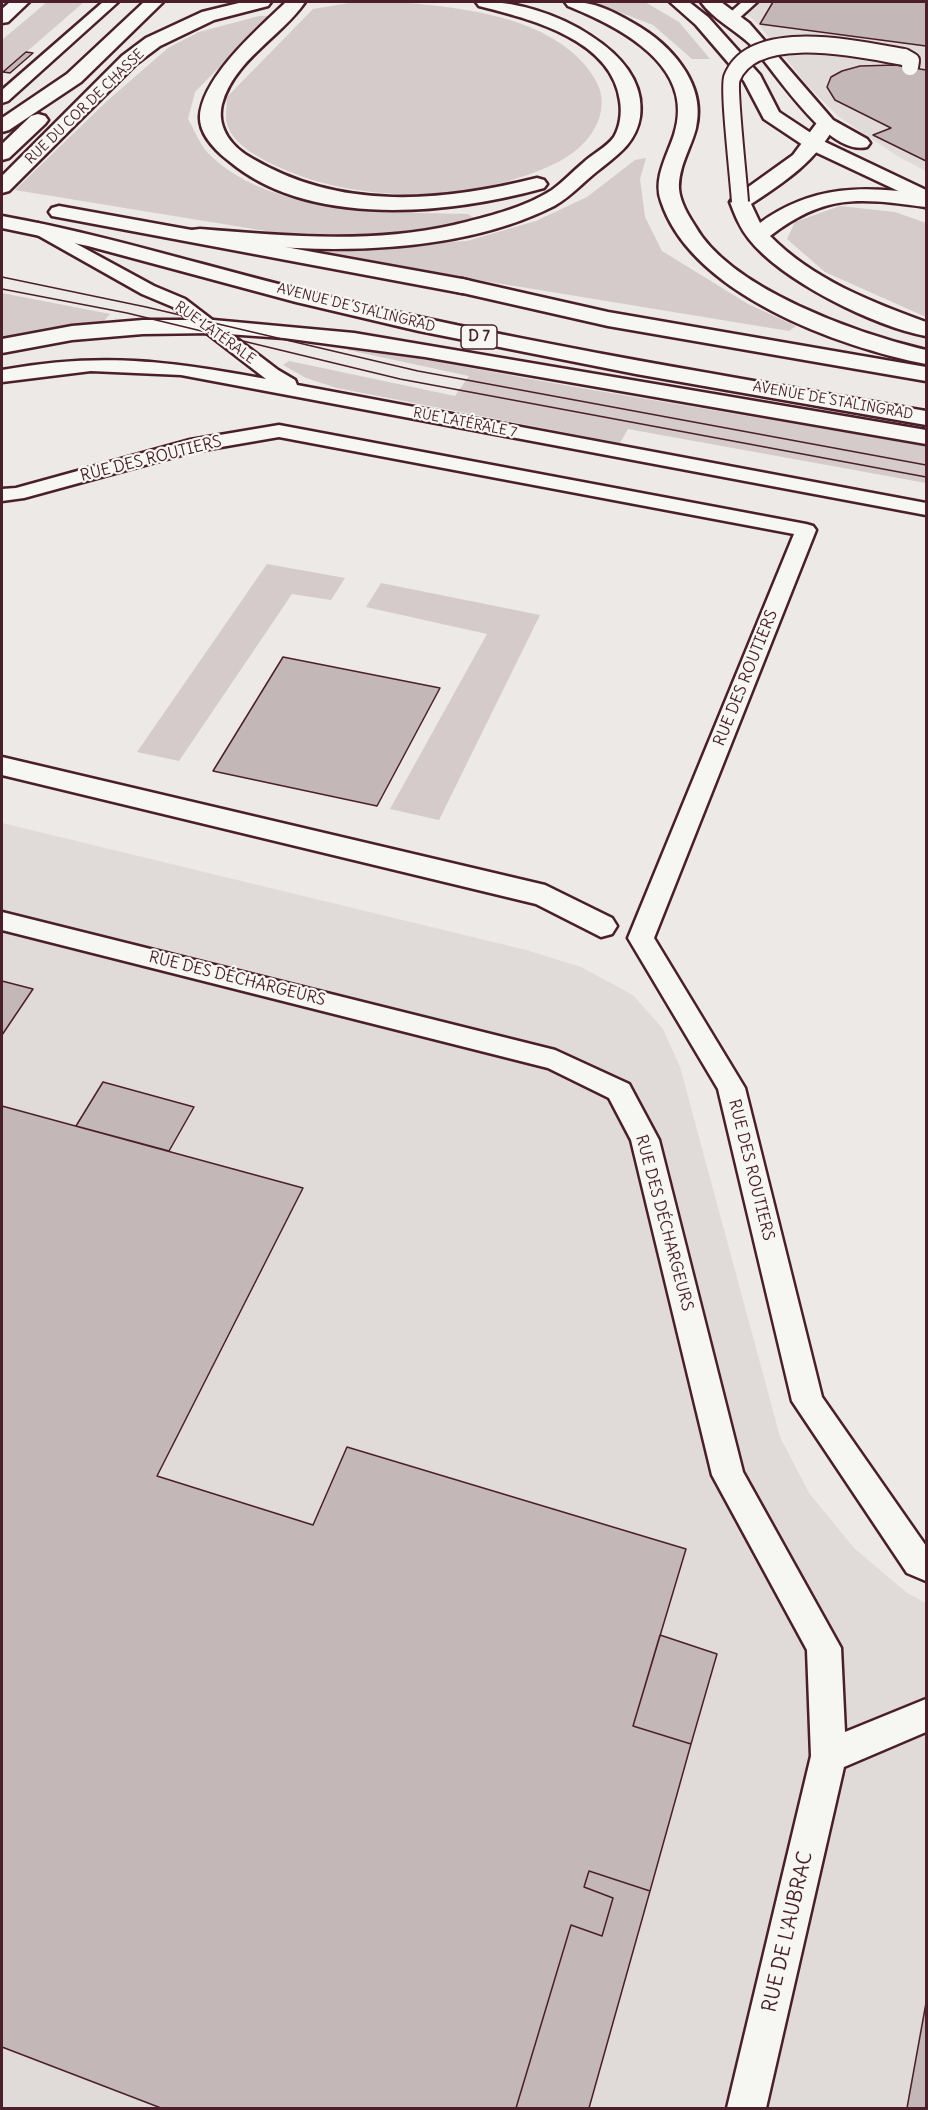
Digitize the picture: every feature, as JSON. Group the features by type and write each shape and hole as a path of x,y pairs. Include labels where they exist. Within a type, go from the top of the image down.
{"main road":[{"path":"2,18 20,2"},
{"name":"RUE DU COR DE CHASSE","path":"6,183 129,60 153,42 208,16 262,2"},
{"path":"296,2 228,76 214,98 210,118 216,137 231,154 254,171 280,183 325,196 379,203 422,203 462,201 507,194 595,163"},
{"path":"2,203 186,234 244,240 338,243 441,233 487,223 556,196 619,143 626,130 631,98 625,79 594,45 571,31 514,9 484,2"},
{"path":"573,2 608,15 635,31 669,62 683,84 688,116 671,169 670,199 685,230 699,247 740,284 785,308 853,335 927,357"},
{"path":"679,2 702,21 753,79 771,115 816,145 927,200"},
{"path":"710,2 761,45 826,124 927,180"},
{"path":"2,154 48,110 74,78 110,45 160,7"},
{"path":"2,126 74,78"},
{"path":"826,124 816,145 801,160 740,202 758,236 798,270 881,313 927,329"},
{"path":"758,236 781,216 800,205 821,198 850,194 888,195 927,200"},
{"name":"AVENUE DE STALINGRAD","path":"2,222 38,228 344,307 514,344 927,418"},
{"path":"186,234 202,240 462,286 609,318 927,374"},
{"path":"2,346 55,335 118,327 209,327 331,336 927,437"},
{"path":"2,766 545,896 601,926"}],"lane":[{"path":"2,98 111,2"},
{"path":"731,18 750,2"},
{"path":"740,202 731,79 741,62 775,47 806,44 903,57 911,61 910,67"},
{"name":"RUE LATÉRALE","path":"38,228 148,290 179,303 279,379 331,398"},
{"name":"RUE LATÉRALE 7","path":"2,376 46,367 94,363 140,364 233,378 927,509"},
{"name":"RUE DES ROUTIERS","path":"2,495 17,494 190,446 279,431 806,530 641,938 731,1088 808,1401 919,1562 927,1566"},
{"name":"RUE DES DÉCHARGEURS","path":"2,921 555,1060 619,1091 645,1140 729,1475 824,1648 829,1756"},
{"path":"829,1756 927,1715"},
{"name":"RUE DE L'AUBRAC","path":"747,2109 829,1756"}],"shaded area":[{"path":"47,2 84,2 2,73 2,40"},
{"path":"400,2 474,11 524,25 547,35 567,48 585,65 596,80 602,103 596,127 579,148 564,159 523,176 488,186 450,192 413,194 375,192 303,177 257,156 234,137 226,121 227,97 313,9 349,3"},
{"path":"593,2 645,2 679,22 710,59 692,59 653,25"},
{"path":"734,2 926,2 926,171 899,157 839,117 807,85 759,25"},
{"path":"259,16 269,16 195,92 188,119 206,151 231,172 261,188 294,199 365,210 468,214 474,218 436,227 360,236 278,233 15,190 107,101 168,48 199,32"},
{"path":"646,158 640,179 645,217 662,251 748,304 796,326 789,331 320,254 322,250 467,241 536,221 587,197 635,160"},
{"path":"840,206 895,212 926,223 926,317 825,272 787,239 795,222"},
{"path":"2,293 110,314 102,323 2,340"},
{"path":"351,346 569,386 926,446 926,483 628,429 620,443 337,388 306,378 283,365 289,361 455,396 469,376 348,350"},
{"path":"267,564 345,578 331,600 292,594 179,761 137,752"},
{"path":"381,583 540,615 439,820 390,809 487,634 366,607"},
{"path":"2,823 526,950 581,967 633,995 663,1029 680,1067 780,1437 809,1493 854,1548 907,1593 926,1603 926,2108 2,2108"}],"building":[{"path":"773,2 926,2 926,46 760,24"},
{"path":"26,52 33,53 10,73 3,72"},
{"path":"896,65 926,70 926,161 873,135 891,128 835,100 827,87 831,77 842,71 860,66"},
{"path":"283,657 440,688 377,806 213,771"},
{"path":"2,981 33,989 2,1035"},
{"path":"103,1082 194,1107 169,1151 76,1126"},
{"path":"2,1106 303,1188 157,1476 313,1525 347,1447 686,1549 633,1726 691,1744 650,1891 589,1871 584,1887 613,1898 602,1936 571,1925 516,2108 161,2108 2,2047"},
{"path":"660,1635 717,1654 691,1744 633,1726"},
{"path":"589,1871 650,1891 589,2108 516,2108 571,1925 602,1936 613,1898 584,1887"},
{"path":"926,2003 926,2108 907,2108"}],"tram line":[{"path":"2,277 146,307 418,371 926,465"},
{"path":"2,289 127,313 400,379 926,477"}]}
